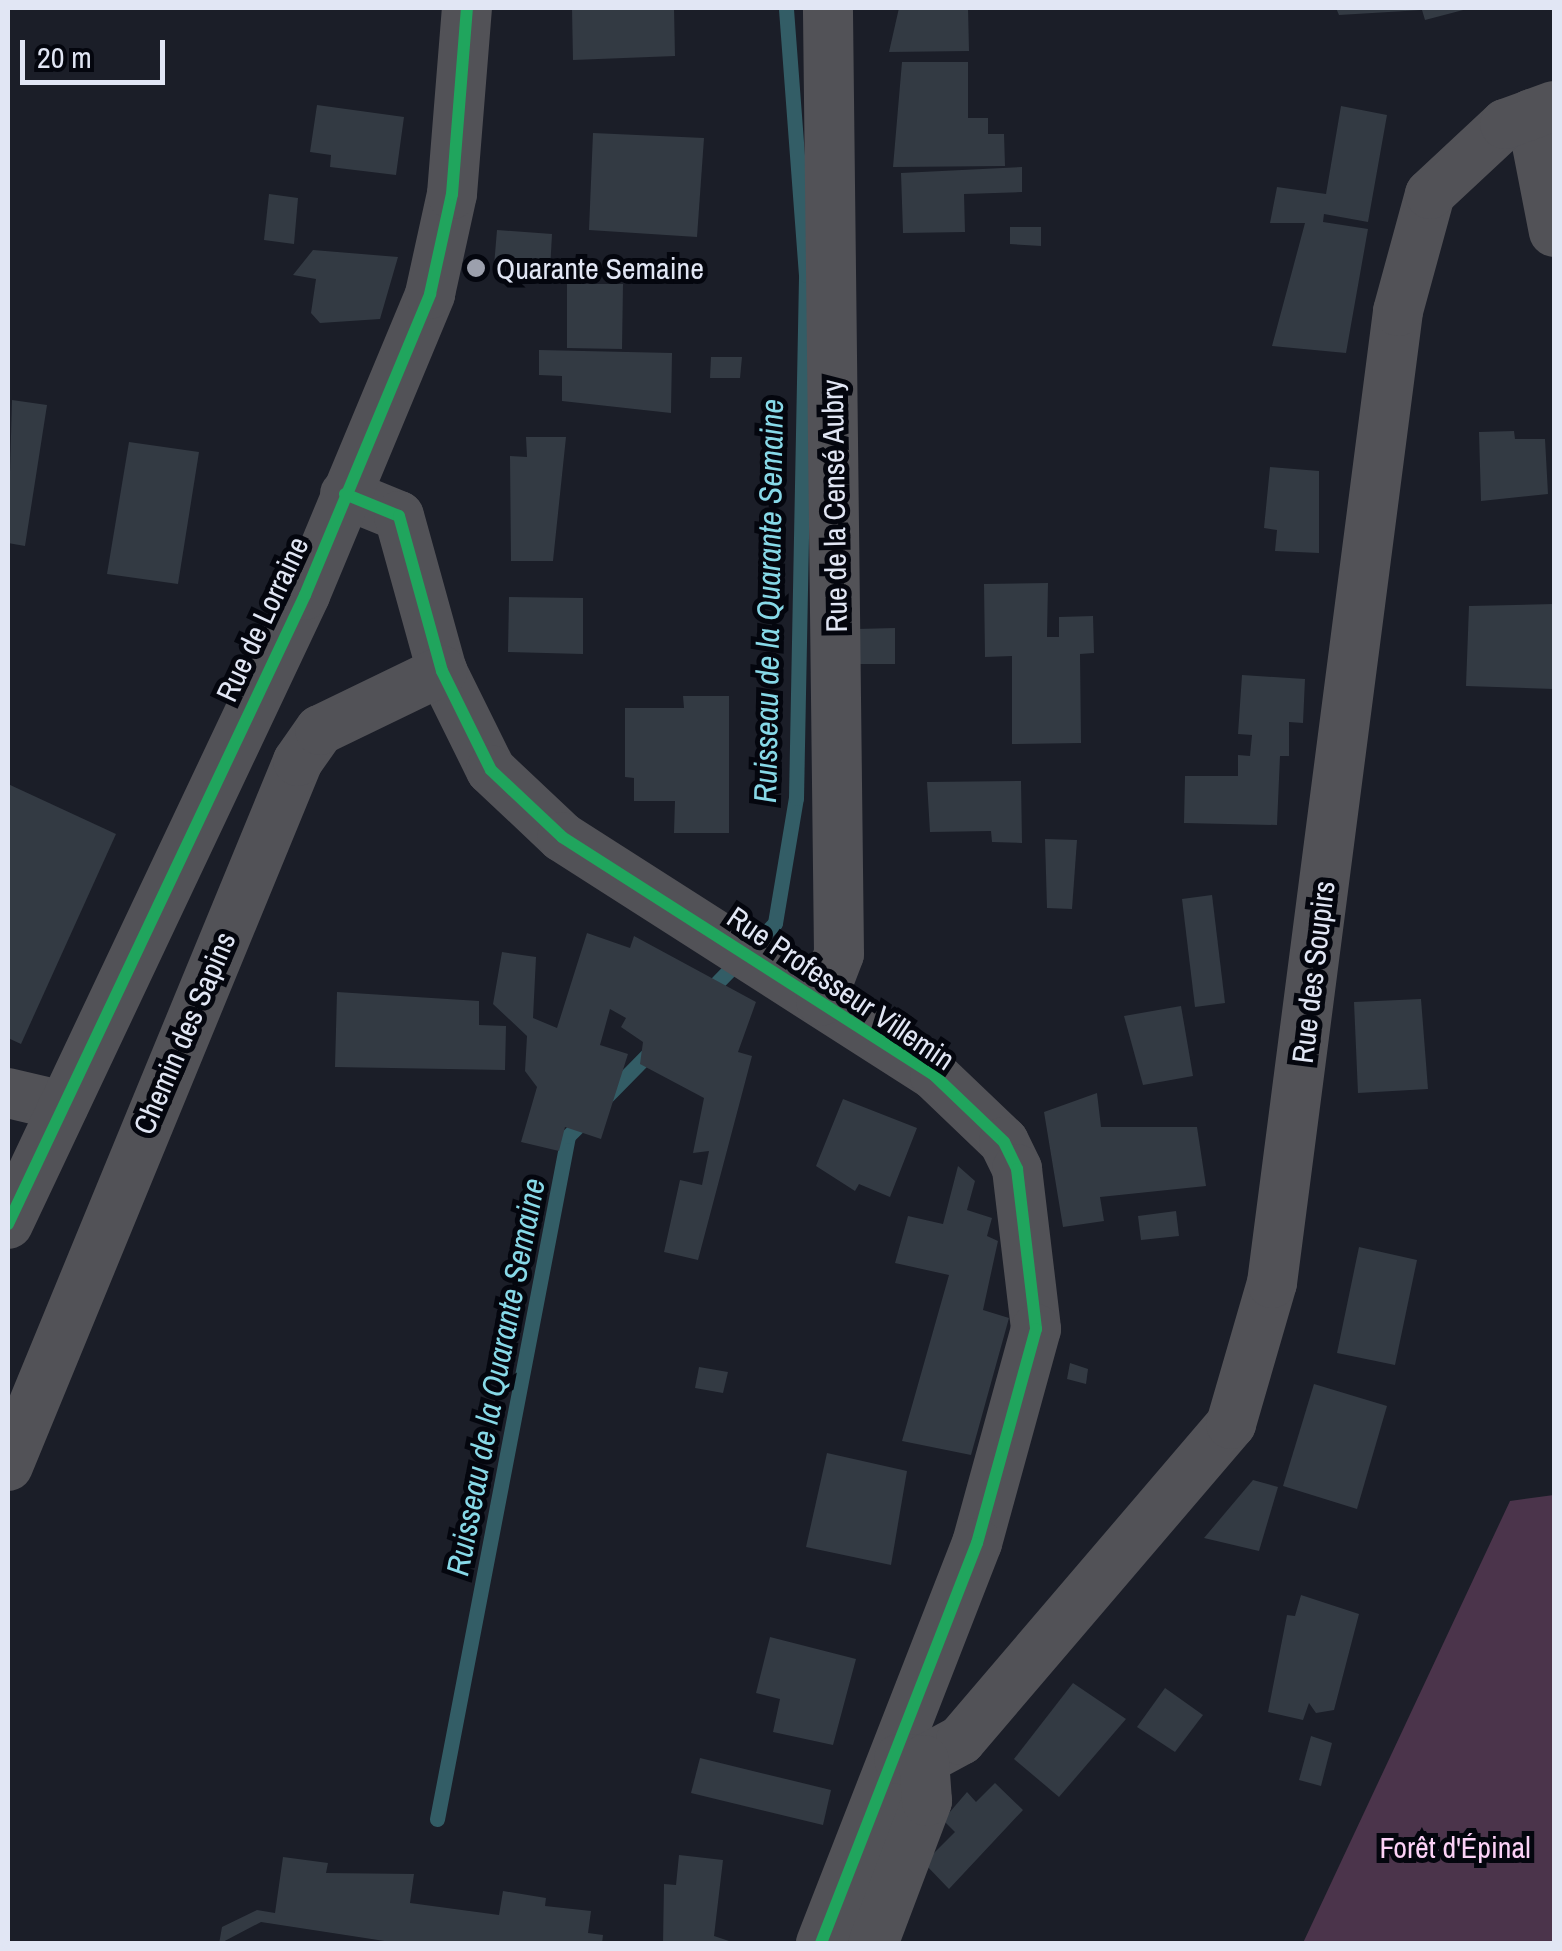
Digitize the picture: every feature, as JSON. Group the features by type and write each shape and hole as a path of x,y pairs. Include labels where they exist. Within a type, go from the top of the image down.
{"street":[{"name":"Rue de Lorraine","path":"8,1224 345,494 430,294 452,194 467,8"},
{"name":"Rue de la Censé Aubry","path":"821,1001 839,954 828,8"},
{"name":"Rue des Soupirs","path":"912,1760 962,1740 1231,1424 1272,1283 1398,311 1430,194 1505,124 1543,110 1554,232"},
{"name":"Rue Professeur Villemin","path":"345,494 399,516 442,670 491,770 562,837 935,1076 1004,1142 1017,1169 1036,1329 912,1760"},
{"name":"Chemin des Sapins","path":"8,1466 298,762 320,730 442,670"},
{"path":"8,1093 63,1106"},
{"path":"821,1944 912,1760"},
{"path":"873,1944 926,1801 912,1760"}],"green space":[{"name":"Forêt d'Épinal","path":"1554,1495 1554,1943 1303,1943 1510,1501"}],"building":[{"path":"572,8 674,8 675,56 573,60"},
{"path":"899,8 968,8 969,51 889,52"},
{"path":"1336,8 1467,9 1425,20 1422,10 1339,15"},
{"path":"902,62 968,62 968,118 988,118 988,134 1004,134 1005,166 893,167"},
{"path":"317,105 404,117 396,175 330,167 331,155 310,152"},
{"path":"1341,106 1387,115 1368,222 1324,214 1323,222 1368,229 1346,353 1272,346 1305,223 1270,223 1277,187 1326,194"},
{"path":"593,133 704,138 697,237 589,230"},
{"path":"1022,167 1022,192 964,194 965,232 903,233 901,173"},
{"path":"269,194 298,198 294,244 264,240"},
{"path":"1010,227 1041,227 1041,246 1010,244"},
{"path":"497,230 552,234 550,271 494,266"},
{"path":"313,250 398,257 380,319 320,323 311,313 316,279 293,275"},
{"path":"567,284 623,284 622,349 567,348"},
{"path":"539,350 672,353 671,413 562,401 562,376 539,375"},
{"path":"711,357 742,357 740,378 710,378"},
{"path":"12,400 47,405 25,546 8,543"},
{"path":"1514,431 1515,439 1545,439 1548,494 1481,501 1479,432"},
{"path":"526,437 566,437 553,561 511,561 510,456 527,457"},
{"path":"129,442 199,452 178,584 107,574"},
{"path":"1270,467 1319,471 1319,553 1275,551 1277,530 1264,528"},
{"path":"1048,583 1047,637 1059,637 1059,617 1093,616 1094,653 1080,654 1081,743 1012,744 1012,656 985,657 984,584"},
{"path":"509,597 583,598 583,654 508,652"},
{"path":"1554,604 1554,689 1466,686 1469,606"},
{"path":"895,628 895,664 857,664 857,629"},
{"path":"1242,675 1305,679 1303,723 1289,722 1289,756 1280,756 1277,825 1184,823 1185,776 1238,776 1238,755 1250,756 1252,735 1238,734"},
{"path":"683,696 729,696 729,833 674,833 675,801 634,801 634,778 625,777 625,708 684,708"},
{"path":"1021,781 1022,843 992,842 991,831 930,832 927,782"},
{"path":"8,784 116,834 21,1044 8,1038"},
{"path":"1045,839 1077,840 1072,909 1047,908"},
{"path":"1212,895 1225,1003 1195,1007 1182,899"},
{"path":"587,933 630,948 634,936 756,1002 738,1052 752,1056 698,1260 664,1252 680,1180 702,1185 709,1151 693,1153 704,1098 640,1064 643,1042 621,1027 626,1018 610,1009 600,1045 628,1054 601,1139 565,1127 559,1151 521,1142 537,1087 525,1071 527,1036 493,1004 502,952 536,957 533,1018 557,1028"},
{"path":"337,992 479,1001 479,1025 506,1026 505,1070 335,1067"},
{"path":"1421,999 1428,1089 1358,1093 1354,1002"},
{"path":"1181,1006 1193,1076 1143,1085 1124,1016"},
{"path":"1097,1093 1101,1127 1197,1127 1206,1186 1100,1197 1104,1221 1063,1227 1044,1112"},
{"path":"843,1099 917,1128 890,1197 859,1184 855,1191 816,1166"},
{"path":"958,1166 975,1181 967,1210 992,1218 987,1236 998,1241 983,1310 1009,1318 971,1455 902,1441 949,1275 895,1263 908,1216 943,1224"},
{"path":"1176,1211 1179,1236 1141,1240 1138,1216"},
{"path":"1359,1247 1417,1260 1395,1365 1337,1353"},
{"path":"1070,1363 1088,1369 1086,1384 1067,1379"},
{"path":"699,1367 728,1372 723,1393 695,1388"},
{"path":"1314,1384 1387,1406 1357,1509 1283,1486"},
{"path":"827,1453 907,1471 891,1565 806,1547"},
{"path":"1253,1480 1278,1487 1259,1551 1204,1538"},
{"path":"1301,1595 1359,1614 1334,1710 1316,1713 1309,1703 1303,1720 1268,1712 1287,1615 1295,1616"},
{"path":"770,1637 856,1659 833,1745 773,1732 780,1699 756,1693"},
{"path":"1073,1683 1126,1719 1059,1797 1014,1759"},
{"path":"1165,1688 1203,1715 1175,1752 1137,1727"},
{"path":"1311,1736 1332,1743 1321,1786 1299,1780"},
{"path":"700,1758 831,1790 823,1825 691,1793"},
{"path":"995,1783 1023,1810 949,1889 924,1863 955,1832 943,1820 967,1792 976,1802"},
{"path":"679,1855 723,1860 714,1936 738,1944 663,1944 664,1884 676,1885"},
{"path":"283,1857 328,1863 326,1873 414,1874 410,1903 499,1915 503,1891 546,1898 545,1906 591,1911 588,1933 603,1935 602,1944 404,1944 261,1922 219,1944 222,1927 257,1910 275,1913"}],"waterway":[{"name":"Ruisseau de la Quarante Semaine","path":"706,994 775,923 796,798 806,275 786,8"},
{"name":"Ruisseau de la Quarante Semaine","path":"605,1098 652,1050"},
{"name":"Ruisseau de la Quarante Semaine","path":"437,1819 568,1136 586,1118"}],"cycle path":[{"path":"8,1224 305,595 430,294 452,194 467,8"},
{"path":"345,494 399,516 442,671 491,770 562,837 935,1076 1004,1142 1017,1169 1036,1329 977,1543 821,1944"}],"place":[{"name":"Quarante Semaine","path":"476,268"}]}
